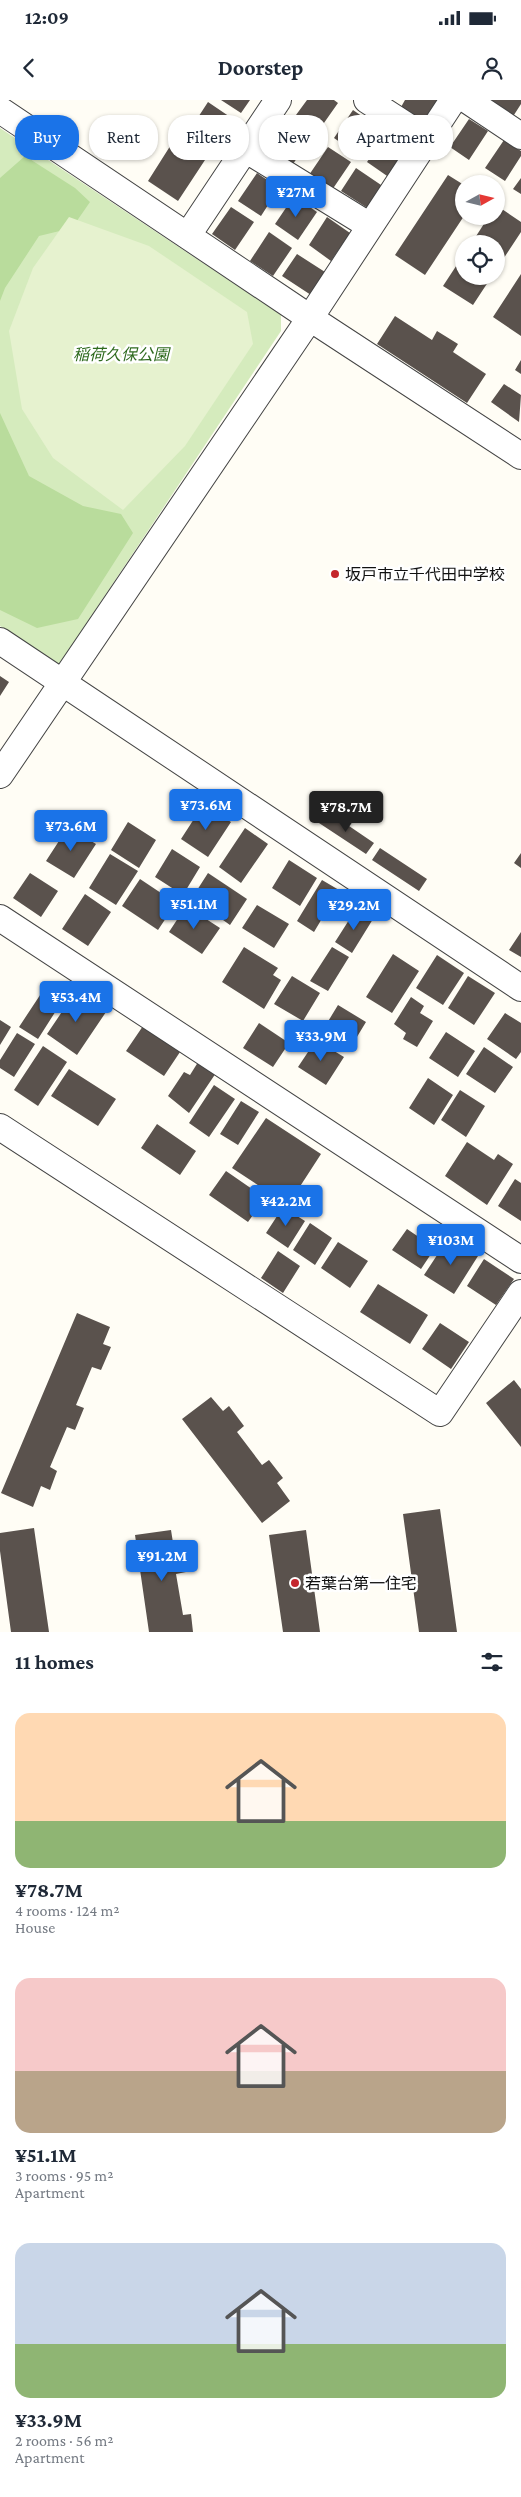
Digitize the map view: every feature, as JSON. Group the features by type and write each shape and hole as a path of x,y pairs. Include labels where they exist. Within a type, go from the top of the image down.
{"street":[{"path":"249,143 278,100"},
{"path":"367,100 390,115"},
{"path":"443,115 453,100"},
{"path":"467,100 521,136"},
{"path":"0,110 310,318 519,449"},
{"path":"249,151 370,226"},
{"path":"188,235 238,160"},
{"path":"0,775 310,318 413,160"},
{"path":"0,641 521,988"},
{"path":"0,918 521,1260"},
{"path":"0,1127 440,1413 521,1293"}],"green space":[{"name":"稲荷久保公園","path":"0,128 15,138 15,160 48,160 281,315 281,331 58,666 0,626"},
{"path":"20,160 31,160 75,188 90,202 72,228 39,236 5,288 0,301 0,178"},
{"path":"69,217 149,246 247,312 253,344 185,446 123,510 53,458 22,409 9,331 33,268"},
{"path":"0,413 29,476 83,506 121,514 133,533 78,619 37,628 0,610"}],"building":[{"path":"221,100 250,100 241,113"},
{"path":"307,100 334,100 338,103 328,117 328,115 296,115"},
{"path":"405,100 438,100 428,115 413,115 401,107"},
{"path":"485,100 521,100 521,104 512,118"},
{"path":"208,102 227,115 200,115"},
{"path":"353,110 360,115 350,115"},
{"path":"469,119 488,131 469,160 453,149 453,143"},
{"path":"338,132 338,141 334,138"},
{"path":"504,140 521,151 521,156 505,181 505,175 496,175 485,168"},
{"path":"328,147 338,154 338,160 348,160 351,162 332,190 309,175 319,160 328,160"},
{"path":"168,149 168,160 205,160 178,201 148,181"},
{"path":"287,160 296,160 293,164"},
{"path":"368,160 402,160 390,178 367,162"},
{"path":"356,168 384,187 369,209 341,191"},
{"path":"257,173 279,188 261,216 238,201"},
{"path":"448,175 455,179 455,225 458,225 425,275 395,255"},
{"path":"521,178 521,194 513,189"},
{"path":"294,196 317,212 298,240 275,224"},
{"path":"231,207 254,222 235,250 212,234"},
{"path":"505,211 521,222 521,232 505,256 505,235 477,235 483,225 505,225"},
{"path":"327,217 350,233 331,261 309,245"},
{"path":"269,232 292,248 273,276 250,261"},
{"path":"297,254 325,272 311,295 282,276"},
{"path":"455,268 455,285 486,285 473,305 443,286"},
{"path":"521,274 521,336 493,317"},
{"path":"395,316 432,340 437,331 458,344 453,352 486,374 467,403 377,344"},
{"path":"521,360 521,374 515,370"},
{"path":"504,384 521,395 519,422 491,402"},
{"path":"0,676 9,682 0,696"},
{"path":"203,805 231,822 208,857 181,839"},
{"path":"327,811 374,843 366,854 319,823"},
{"path":"128,822 156,840 139,868 111,850"},
{"path":"68,827 96,844 74,878 46,861"},
{"path":"245,828 268,844 241,883 219,867"},
{"path":"380,848 427,879 419,891 372,860"},
{"path":"172,849 200,867 183,895 155,877"},
{"path":"521,853 521,868 514,863"},
{"path":"110,854 138,871 116,905 89,888"},
{"path":"289,860 317,878 300,906 272,888"},
{"path":"30,873 58,891 41,917 13,898"},
{"path":"208,873 247,899 230,925 192,898"},
{"path":"140,879 176,903 158,930 122,906"},
{"path":"322,880 339,890 314,932 297,921"},
{"path":"85,894 111,912 88,946 62,929"},
{"path":"257,905 289,924 274,948 242,928"},
{"path":"186,906 220,928 202,954 169,932"},
{"path":"356,909 373,919 352,953 335,942"},
{"path":"521,932 521,957 509,950"},
{"path":"244,947 278,968 273,975 281,980 264,1009 222,982"},
{"path":"332,947 349,957 328,991 310,981"},
{"path":"393,954 419,971 392,1013 366,997"},
{"path":"437,955 464,973 443,1005 416,988"},
{"path":"292,976 320,993 303,1021 274,1004"},
{"path":"468,976 495,993 474,1025 448,1008"},
{"path":"48,983 66,995 38,1039 19,1027"},
{"path":"76,991 106,1012 77,1055 47,1034"},
{"path":"411,997 424,1006 420,1013 433,1021 417,1047 403,1039 406,1033 394,1024"},
{"path":"338,1005 366,1022 349,1050 321,1033"},
{"path":"505,1013 521,1023 521,1052 516,1059 487,1039"},
{"path":"0,1020 11,1027 0,1045"},
{"path":"259,1023 289,1043 273,1067 243,1048"},
{"path":"143,1026 180,1052 164,1076 126,1051"},
{"path":"446,1032 475,1051 458,1077 429,1058"},
{"path":"17,1033 35,1044 14,1077 0,1068 0,1060"},
{"path":"316,1040 344,1057 326,1085 298,1067"},
{"path":"43,1046 67,1062 38,1106 14,1090"},
{"path":"484,1047 513,1067 495,1093 466,1074"},
{"path":"200,1059 218,1070 189,1113 168,1096 184,1072 190,1075"},
{"path":"69,1069 116,1099 98,1126 51,1096"},
{"path":"428,1078 453,1095 434,1125 409,1108"},
{"path":"214,1085 235,1099 209,1137 189,1123"},
{"path":"460,1090 485,1106 466,1137 441,1120"},
{"path":"241,1101 259,1112 238,1145 220,1134"},
{"path":"266,1118 321,1154 288,1205 232,1168"},
{"path":"157,1124 196,1151 180,1175 141,1148"},
{"path":"467,1142 494,1160 498,1154 513,1164 487,1205 445,1176"},
{"path":"226,1171 265,1198 248,1222 209,1195"},
{"path":"515,1179 521,1183 521,1221 498,1206"},
{"path":"283,1207 305,1221 288,1248 266,1233"},
{"path":"310,1223 332,1238 315,1265 293,1250"},
{"path":"407,1229 435,1248 421,1269 392,1250"},
{"path":"449,1237 478,1256 454,1294 424,1275"},
{"path":"338,1242 368,1261 350,1288 321,1268"},
{"path":"278,1251 300,1266 283,1293 261,1278"},
{"path":"484,1259 514,1279 496,1305 467,1286"},
{"path":"378,1284 428,1315 410,1344 360,1312"},
{"path":"77,1313 110,1327 103,1344 111,1347 101,1370 92,1367 76,1405 84,1408 75,1430 67,1427 50,1467 57,1471 50,1490 41,1486 33,1507 1,1493"},
{"path":"440,1323 469,1342 451,1369 422,1349"},
{"path":"514,1380 521,1389 521,1447 486,1403"},
{"path":"211,1397 223,1411 229,1406 244,1426 237,1432 262,1465 269,1460 283,1478 277,1483 290,1501 262,1523 182,1419"},
{"path":"440,1509 457,1632 419,1632 403,1514"},
{"path":"34,1528 49,1632 11,1632 0,1551 0,1533"},
{"path":"171,1530 174,1549 182,1547 186,1572 176,1574 183,1615 191,1614 193,1632 149,1632 135,1535"},
{"name":"若葉台第一住宅","path":"306,1530 320,1632 283,1632 269,1535"}],"place":[{"name":"坂戸市立千代田中学校","path":"335,574"},
{"name":"若葉台第一住宅","path":"295,1583"}]}
